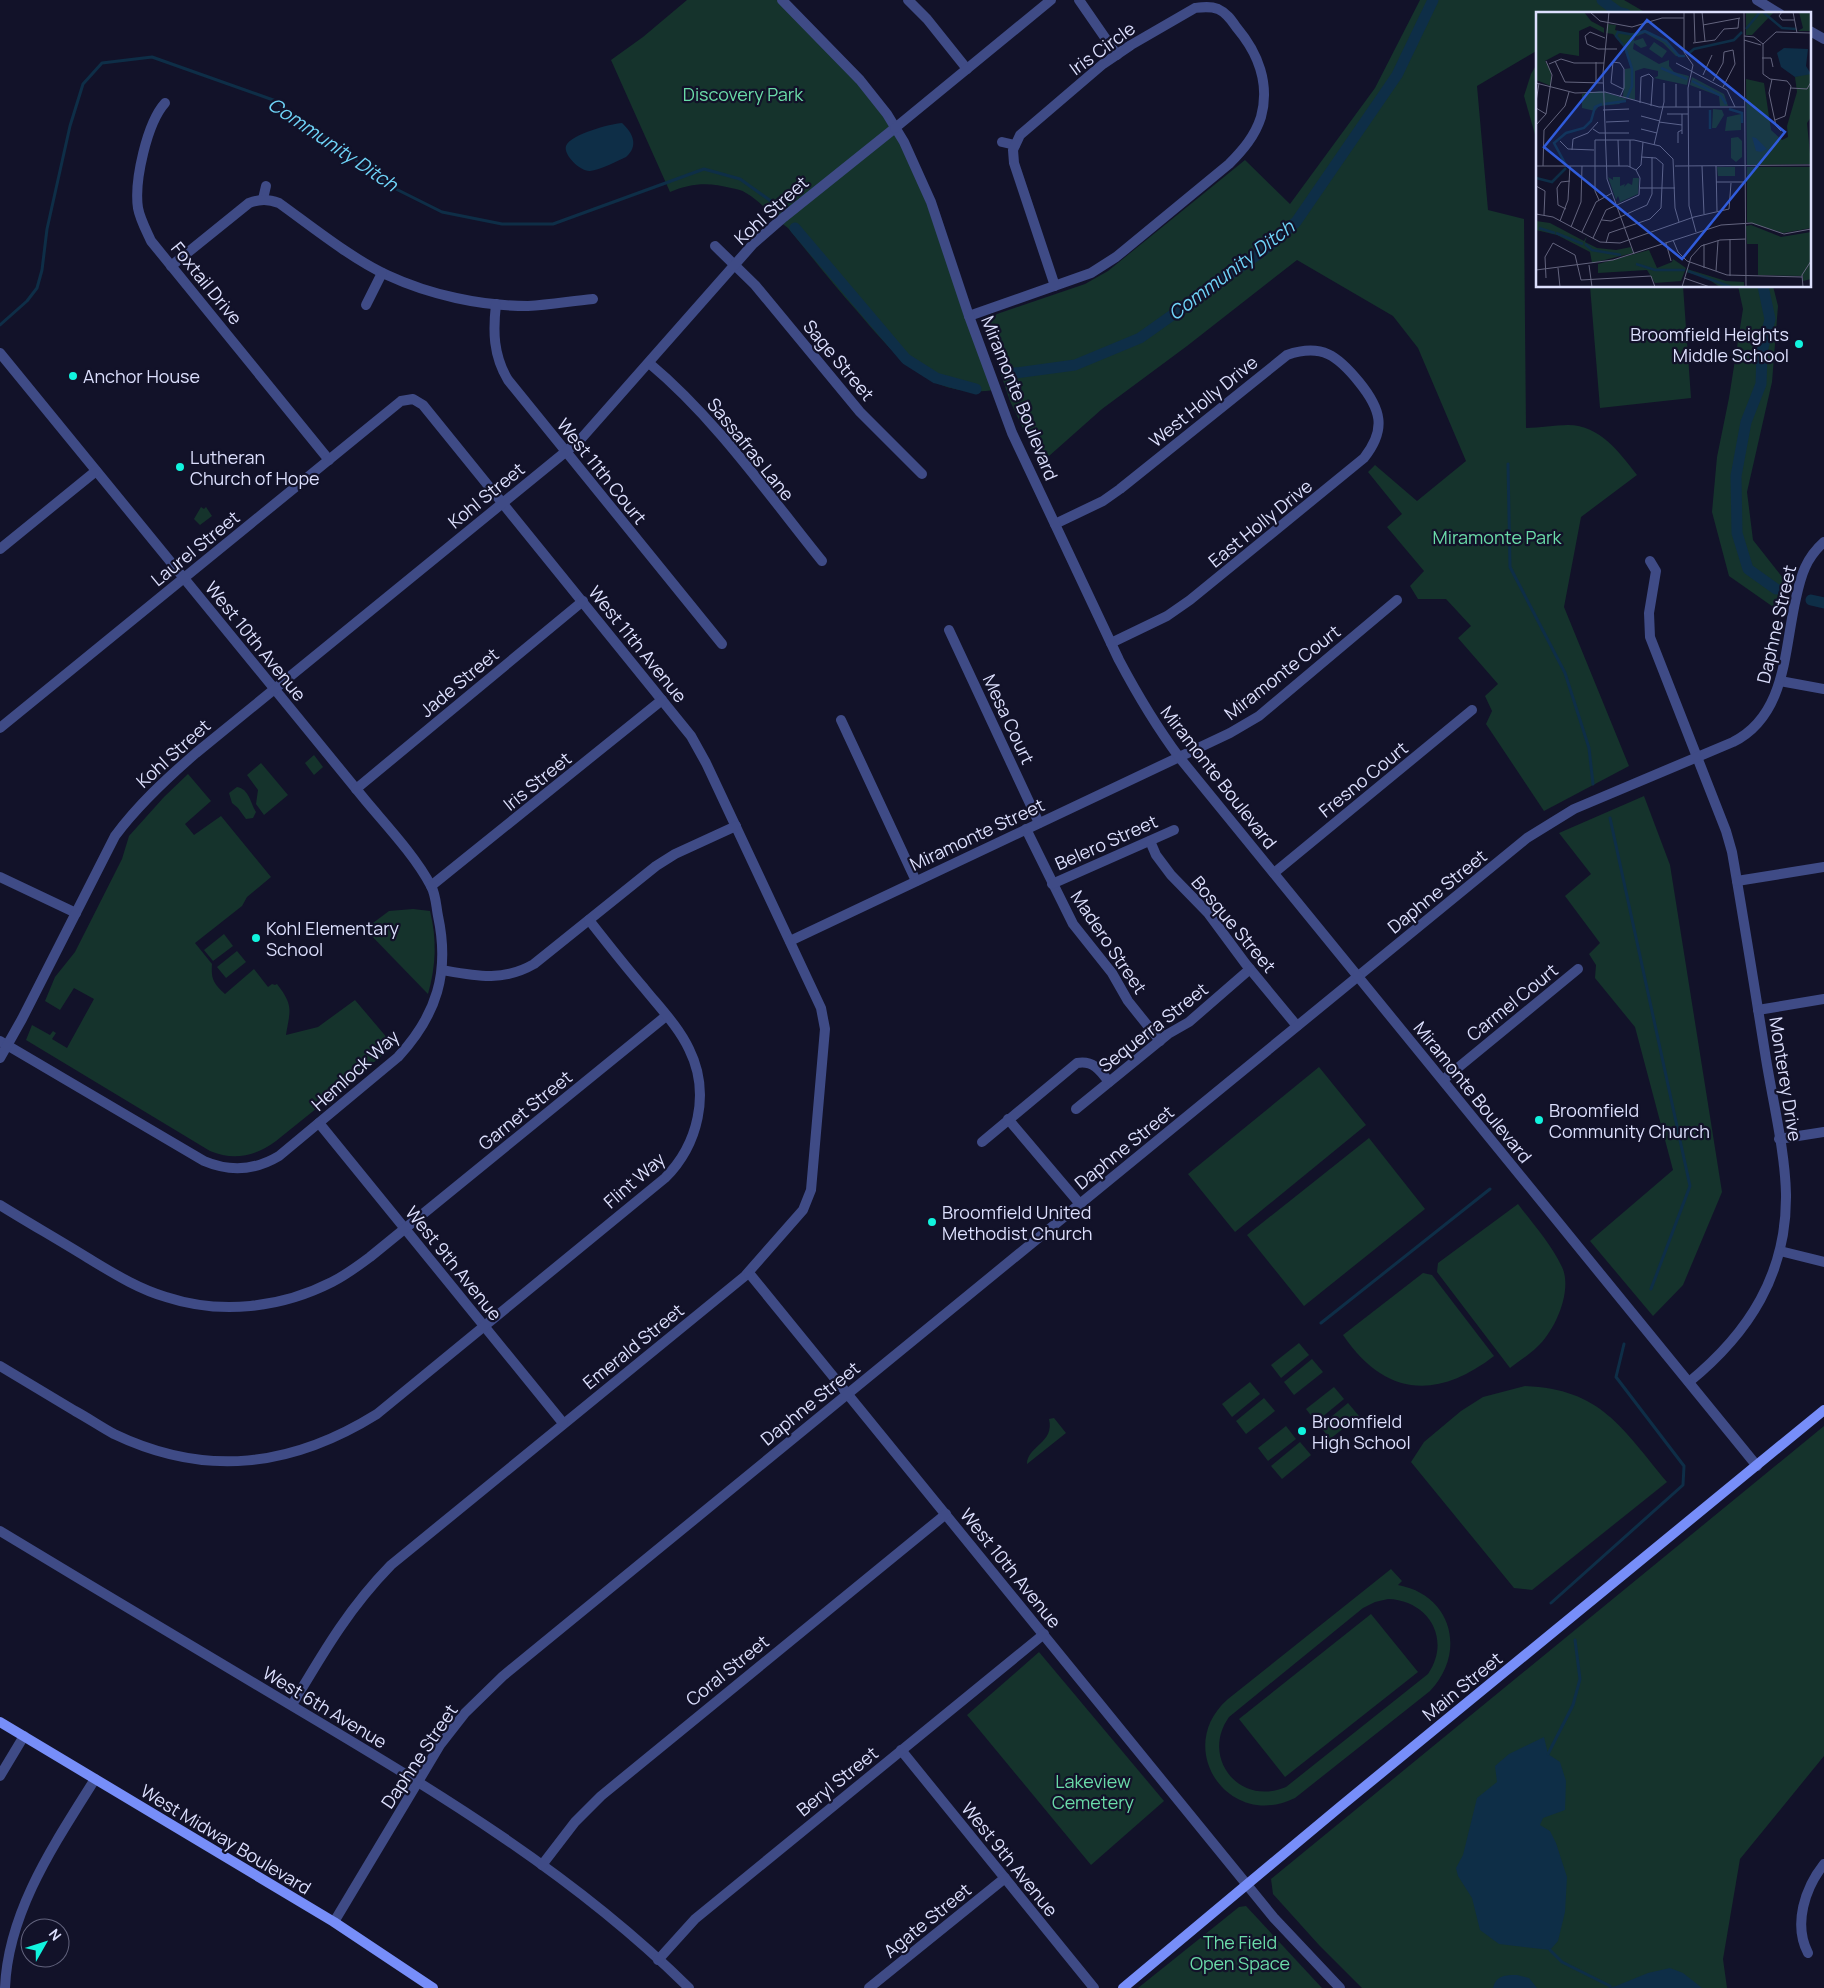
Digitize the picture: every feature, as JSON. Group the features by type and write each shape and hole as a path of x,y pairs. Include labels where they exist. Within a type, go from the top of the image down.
{"main road":[{"name":"Main Street","path":"1123,1988 1824,1410"},
{"name":"West Midway Boulevard","path":"0,1722 334,1922 433,1988"}],"street":[{"name":"Miramonte Boulevard","path":"782,0 860,80 895,128 925,185 969,316 1012,433 1137,694 1179,757 1757,1466"},
{"name":"Kohl Street","path":"0,1058 4,1044 76,913 115,836 127,820 164,780 580,440 754,244 778,222 1051,0"},
{"path":"1079,0 1117,55"},
{"path":"1756,0 1777,12"},
{"path":"914,2 967,68"},
{"name":"Iris Circle","path":"969,316 1091,273 1116,257 1230,164 1243,151 1252,138 1263,108 1264,87 1260,66 1255,53 1227,15 1210,4 1195,8 1103,64 1025,129 1015,146"},
{"path":"1812,32 1824,39"},
{"name":"Foxtail Drive","path":"165,103 151,126 139,175 138,208 143,225 151,240 171,266 329,460"},
{"path":"1002,142 1015,146 1014,163 1055,286"},
{"path":"263,199 266,186"},
{"path":"171,266 249,203 263,199 279,203 382,273 437,293 496,304 545,305 593,299"},
{"name":"Sage Street","path":"715,246 755,285 854,405 922,474"},
{"path":"366,305 382,273"},
{"name":"West 11th Court","path":"496,304 494,337 495,348 502,370 520,397 722,644"},
{"name":"West Holly Drive","path":"1055,524 1103,501 1120,489 1287,355 1308,350 1320,351 1332,356 1345,365 1368,393"},
{"name":"West 10th Avenue","path":"0,353 423,873 431,886 443,937 442,970"},
{"name":"Sassafras Lane","path":"649,363 675,385 705,416 822,561"},
{"path":"0,371 9,364"},
{"name":"East Holly Drive","path":"1111,643 1167,616 1190,600 1364,458 1372,449 1378,428 1376,407 1368,393"},
{"name":"Laurel Street","path":"0,728 401,402 413,399"},
{"name":"West 11th Avenue","path":"413,399 423,405 583,601 681,723 697,746 790,941"},
{"path":"0,549 96,471"},
{"name":"Daphne Street","path":"334,1922 440,1745 465,1713 503,1676 1519,844 1547,824 1596,798 1697,758 1741,738 1756,726 1772,703 1780,681 1801,573 1811,554 1824,542"},
{"name":"Monterey Drive","path":"1650,561 1656,571 1649,613 1650,637 1726,831 1732,852 1786,1192 1786,1214 1780,1251 1770,1282 1749,1320 1719,1355 1689,1382"},
{"name":"Miramonte Court","path":"1179,757 1230,734 1258,716 1397,600"},
{"name":"Jade Street","path":"356,789 583,601"},
{"name":"Mesa Court","path":"949,630 1039,823"},
{"path":"1780,681 1824,689"},
{"name":"Iris Street","path":"431,886 662,700"},
{"name":"Fresno Court","path":"1274,872 1472,710"},
{"path":"841,720 916,881"},
{"name":"Miramonte Street","path":"790,941 1179,757"},
{"path":"442,970 498,976 513,974 534,964 656,866 675,854 736,826"},
{"name":"Madero Street","path":"1026,829 1073,924 1112,973 1128,1001 1160,1041"},
{"name":"Belero Street","path":"1052,884 1174,830"},
{"name":"Bosque Street","path":"1150,841 1156,855 1171,875 1208,913 1250,969 1297,1026"},
{"path":"1737,881 1824,867"},
{"path":"0,877 76,913"},
{"name":"Flint Way","path":"0,1366 113,1433 160,1452 200,1460 248,1461 294,1453 355,1428 377,1414 665,1178 684,1155 696,1126 700,1105 699,1084 690,1049 682,1036 589,920"},
{"name":"Emerald Street","path":"292,1705 336,1631 373,1583 391,1565 749,1273 803,1210 812,1190 825,1029 821,1008 790,941"},
{"name":"Carmel Court","path":"1443,1080 1578,968"},
{"name":"Sequerra Street","path":"1076,1110 1160,1041 1189,1022 1250,969"},
{"name":"Hemlock Way","path":"4,1044 194,1156 217,1166 236,1169 250,1168 270,1161 384,1070 410,1044 426,1021 433,1005 438,993 442,970"},
{"path":"1758,1010 1824,999"},
{"name":"Garnet Street","path":"0,1206 139,1286 166,1297 200,1306 217,1307 256,1305 300,1296 347,1274 370,1257 666,1016"},
{"path":"982,1142 1077,1063 1084,1062 1096,1066 1110,1082"},
{"path":"1008,1119 1080,1204"},
{"name":"West 9th Avenue","path":"319,1123 563,1423"},
{"path":"1779,1139 1824,1132"},
{"path":"1780,1251 1824,1262"},
{"name":"West 10th Avenue","path":"749,1273 1247,1884 1293,1939 1340,1988"},
{"name":"Coral Street","path":"542,1865 575,1822 601,1796 946,1514"},
{"name":"West 6th Avenue","path":"0,1531 446,1798 542,1865 623,1929 689,1988"},
{"name":"Beryl Street","path":"658,1960 695,1919 1044,1634"},
{"path":"0,1776 24,1736"},
{"name":"West 9th Avenue","path":"901,1750 1094,1988"},
{"path":"5,1988 12,1940 24,1904 48,1857 95,1780"},
{"path":"1808,1953 1803,1943 1801,1932 1804,1900 1808,1887 1824,1864"},
{"name":"Agate Street","path":"869,1988 1004,1878"}],"green space":[{"name":"Discovery Park","path":"687,0 782,0 824,42 904,142 995,390 972,391 951,388 932,381 916,371 885,343 788,228 744,192 708,184 693,185 670,192 611,60 643,37"},
{"name":"Miramonte Park","path":"1420,0 1624,0 1645,12 1536,12 1536,51 1477,86 1488,210 1524,219 1526,428 1568,425 1590,430 1608,442 1637,475 1581,517 1564,607 1629,766 1544,811 1486,724 1492,711 1485,696 1498,684 1458,638 1471,626 1446,599 1418,599 1410,586 1424,571 1387,527 1402,514 1368,472 1375,465 1417,501 1466,461 1418,348 1393,316 1297,260 1187,346 1102,409 1040,464 1010,401 987,333 989,322 997,314 1085,284 1108,271 1245,160 1290,204 1375,88"},
{"path":"1536,65 1536,138 1524,96 1531,74"},
{"path":"1590,288 1683,288 1691,398 1600,408"},
{"path":"1738,288 1774,288 1778,306 1772,382 1747,492 1753,540 1783,578 1779,611 1729,576 1712,512 1717,457 1729,398 1743,309"},
{"path":"201,507 204,509 206,507 212,516 200,525 194,519"},
{"path":"314,755 323,767 314,775 305,763"},
{"path":"261,763 288,795 264,815 256,804 258,790 247,775"},
{"path":"188,774 211,801 185,824 194,835 221,816 271,877 247,897 242,906 195,943 212,964 215,984 225,994 254,969 268,987 272,984 277,984 286,998 289,1008 286,1035 318,1027 355,1000 394,1046 276,1141 261,1150 244,1155 228,1156 210,1151 26,1040 32,1025 50,1035 53,1031 56,1033 52,1039 67,1048 94,999 74,988 60,1010 45,1001 55,977 75,952 122,859 129,836 164,797"},
{"path":"237,787 244,790 249,796 256,812 253,818 246,819 232,803 229,793"},
{"path":"1644,796 1670,865 1722,1192 1683,1285 1653,1316 1590,1241 1673,1170 1635,1027 1595,978 1596,965 1589,954 1600,943 1565,896 1591,874 1559,833"},
{"path":"413,909 430,911 434,932 433,973 428,994 365,929 389,911"},
{"path":"224,934 233,946 213,961 204,950"},
{"path":"237,951 246,962 226,978 217,967"},
{"path":"1319,1067 1366,1125 1235,1232 1188,1174"},
{"path":"1369,1138 1425,1209 1304,1306 1247,1235"},
{"path":"1518,1204 1553,1250 1565,1276 1565,1287 1564,1298 1556,1321 1544,1340 1510,1368 1437,1272 1438,1263"},
{"path":"1423,1273 1432,1275 1494,1356 1473,1370 1452,1380 1432,1385 1413,1385 1394,1380 1376,1371 1359,1356 1343,1335"},
{"path":"1299,1343 1309,1355 1281,1378 1271,1365"},
{"path":"1312,1359 1323,1372 1294,1395 1284,1382"},
{"path":"1250,1382 1260,1394 1232,1417 1222,1404"},
{"path":"1525,1386 1551,1389 1573,1395 1591,1403 1608,1415 1622,1429 1667,1482 1532,1590 1514,1588 1411,1462 1424,1442 1461,1411 1483,1397"},
{"path":"1334,1387 1344,1399 1316,1422 1306,1409"},
{"path":"1264,1398 1275,1411 1246,1434 1236,1421"},
{"path":"1348,1403 1359,1416 1330,1439 1320,1426"},
{"path":"1054,1418 1066,1433 1027,1464 1031,1453 1048,1434 1050,1427 1049,1419"},
{"path":"1286,1426 1296,1439 1268,1461 1258,1448"},
{"path":"1824,1426 1824,1756 1740,1859 1723,1959 1727,1988 1362,1988 1319,1945 1273,1894 1271,1879"},
{"path":"1300,1442 1311,1455 1282,1479 1271,1466"},
{"path":"1391,1569 1402,1581 1398,1585 1416,1591 1431,1600 1442,1613 1448,1627 1450,1643 1448,1659 1441,1676 1430,1691 1295,1798 1271,1805 1249,1803 1230,1794 1216,1779 1207,1761 1206,1740 1212,1719 1228,1699","holes":["1388,1599 1402,1601 1414,1606 1425,1614 1432,1624 1436,1635 1438,1648 1435,1661 1428,1674 1286,1787 1269,1791 1254,1790 1240,1784 1229,1775 1222,1762 1219,1748 1221,1733 1229,1717 1363,1608 1375,1602"]},
{"path":"1371,1614 1418,1672 1285,1777 1239,1719"},
{"name":"Lakeview Cemetery","path":"1039,1652 1164,1801 1091,1865 967,1715"},
{"name":"The Field Open Space","path":"1246,1906 1322,1988 1138,1988 1239,1907"}],"water":[{"path":"622,123 632,135 633,140 630,153 626,157 603,167 586,171 578,166 567,154 566,146 575,137 609,125"},
{"path":"1544,1737 1548,1754 1560,1762 1566,1781 1565,1810 1543,1818 1540,1825 1550,1831 1567,1877 1565,1912 1558,1941 1550,1950 1499,1944 1480,1930 1472,1898 1458,1876 1456,1868 1463,1855 1477,1798 1497,1782 1495,1766 1509,1754"},
{"path":"1670,1968 1683,1973 1702,1988 1607,1988 1648,1973"},
{"path":"1517,1975 1529,1978 1537,1988 1493,1988 1496,1980 1499,1978"}],"waterway":[{"name":"Community Ditch","path":"1008,374 1075,365 1140,338 1264,250 1296,222 1397,75 1433,0"},
{"name":"Community Ditch","path":"1602,0 1618,12"},
{"name":"Community Ditch","path":"0,325 27,301 37,288 42,270 47,229 70,126 83,84 102,63 152,57 276,101 392,187 442,212 502,224 553,224 704,169 740,179 775,204"},
{"name":"Community Ditch","path":"795,228 906,359 936,378 976,389"},
{"name":"Community Ditch","path":"1763,288 1770,319 1762,352 1761,384 1746,422 1736,476 1737,533 1748,569 1776,589"},
{"path":"1508,464 1510,567 1565,673 1589,748 1593,784"},
{"path":"1811,600 1824,603"},
{"path":"1610,818 1690,1186 1651,1289"},
{"path":"1321,1323 1490,1189"},
{"path":"1551,1603 1683,1485 1684,1466 1616,1377 1624,1344"},
{"path":"1548,1754 1573,1705 1580,1679 1575,1640"},
{"path":"1550,1950 1562,1962 1610,1986"}],"place":[{"name":"Broomfield Heights Middle School","path":"1799,344"},
{"name":"Anchor House","path":"73,376"},
{"name":"Lutheran Church of Hope","path":"180,467"},
{"name":"Kohl Elementary School","path":"256,938"},
{"name":"Broomfield Community Church","path":"1539,1120"},
{"name":"Broomfield United Methodist Church","path":"932,1222"},
{"name":"Broomfield High School","path":"1302,1431"}]}
